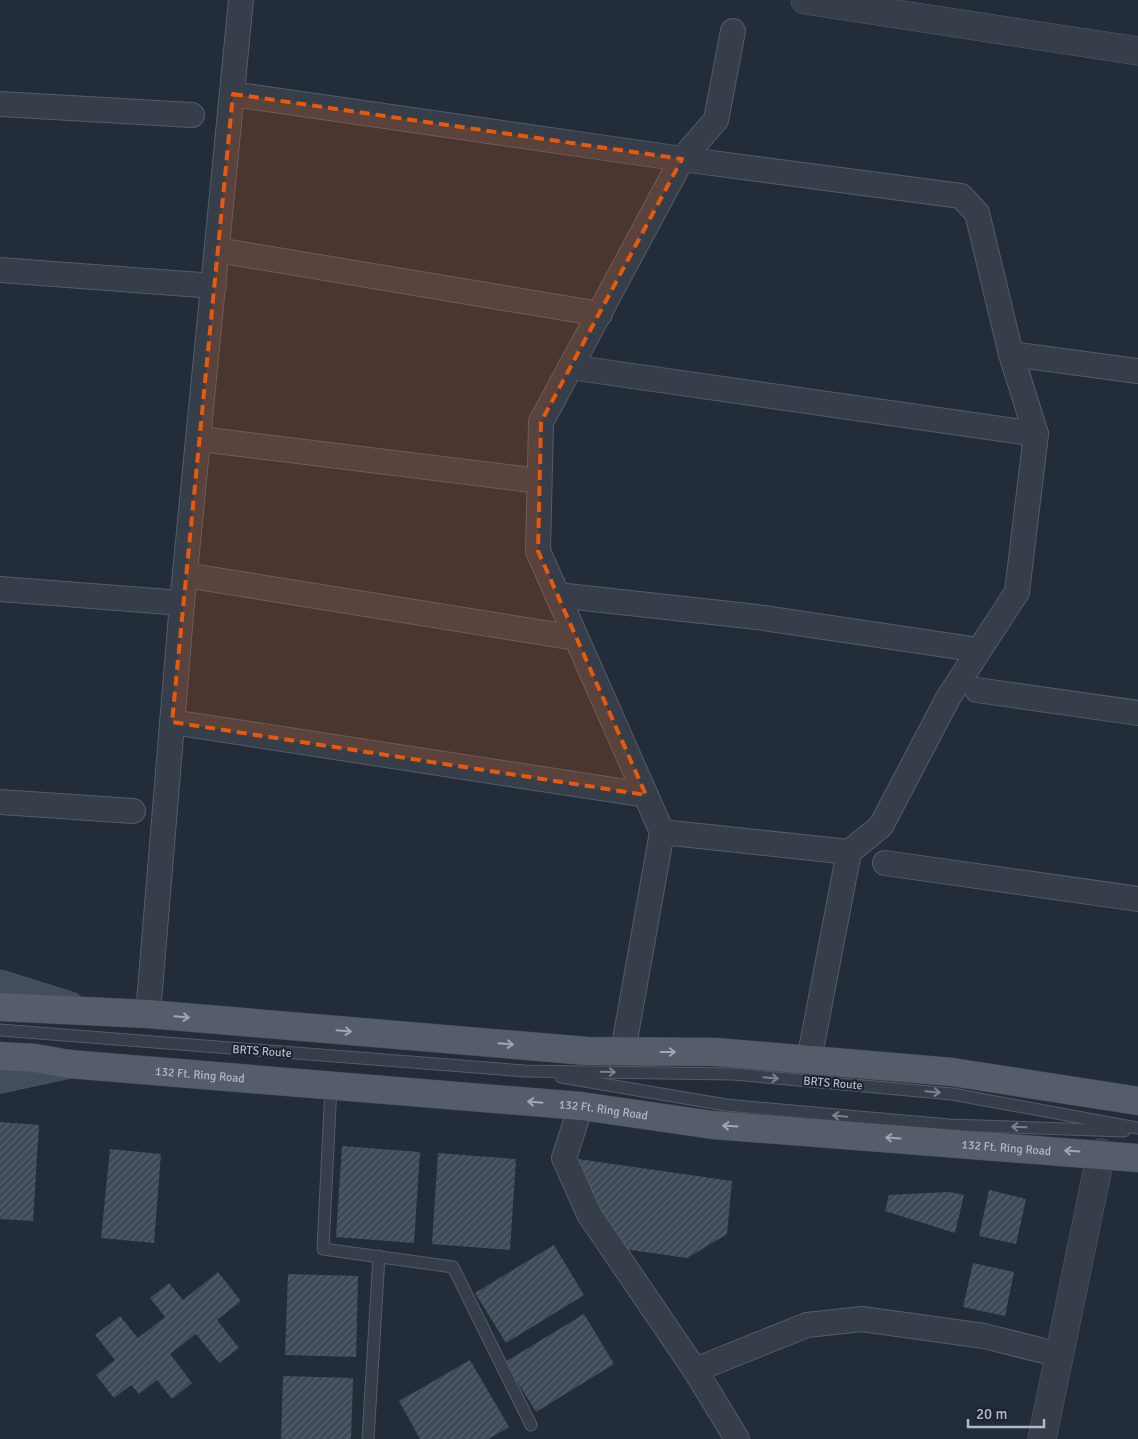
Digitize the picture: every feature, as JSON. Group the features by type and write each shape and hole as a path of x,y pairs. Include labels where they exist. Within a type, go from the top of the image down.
{"main road":[{"path":"0,984 81,1010"},
{"path":"0,1007 148,1014 578,1050 716,1052 952,1072 1138,1101"},
{"name":"132 Ft. Ring Road","path":"0,1056 35,1058 69,1064 582,1106 713,1125 1138,1158"},
{"path":"0,1079 69,1064"}],"street":[{"path":"148,1014 182,603 200,439 241,0"},
{"path":"821,1 1138,51"},
{"path":"623,1051 662,832 538,551 541,422 682,159 716,120 733,31"},
{"path":"232,94 682,159 961,196 977,213 1011,354 1036,434 1017,592 948,698 881,826 849,852 809,1060"},
{"path":"0,104 192,115"},
{"path":"217,250 600,314"},
{"path":"0,270 214,286"},
{"path":"1011,354 1138,371"},
{"path":"570,367 1036,434"},
{"path":"200,439 540,481"},
{"path":"185,575 576,638"},
{"path":"0,590 182,603"},
{"path":"557,595 757,617 979,650"},
{"path":"977,690 1138,714"},
{"path":"172,722 646,795"},
{"path":"0,802 133,811"},
{"path":"662,832 849,852"},
{"path":"885,863 1138,900"},
{"path":"582,1106 564,1158 589,1214 695,1370 737,1439"},
{"path":"1042,1439 1101,1154"},
{"path":"695,1370 807,1324 862,1319 984,1336 1060,1355"}],"lane":[{"name":"BRTS Route","path":"0,1030 525,1071 733,1074 952,1094 1138,1130"},
{"name":"BRTS Route","path":"525,1071 726,1105 949,1125 1138,1130"},
{"path":"331,1086 323,1249 453,1267 531,1425"},
{"path":"368,1439 379,1256"}],"highlighted area":[{"path":"233,94 682,159 541,422 538,551 646,795 172,722"}],"building":[{"path":"0,1122 39,1125 33,1221 0,1219"},
{"path":"342,1146 420,1152 414,1243 336,1237"},
{"path":"110,1149 161,1154 154,1243 101,1238"},
{"path":"438,1153 516,1159 510,1250 432,1244"},
{"path":"578,1159 732,1181 727,1234 687,1258 616,1248 584,1189"},
{"path":"989,1190 1026,1199 1016,1244 979,1236"},
{"path":"949,1192 964,1195 955,1233 885,1211 889,1195"},
{"path":"554,1245 584,1295 506,1343 475,1293"},
{"path":"973,1263 1014,1272 1005,1316 963,1307"},
{"path":"218,1272 241,1301 217,1320 239,1348 219,1363 196,1334 170,1354 192,1383 172,1399 157,1380 139,1394 131,1385 114,1398 96,1375 115,1360 95,1335 120,1316 138,1338 165,1317 150,1298 169,1283 183,1300"},
{"path":"288,1274 358,1276 356,1357 285,1355"},
{"path":"584,1314 614,1364 536,1412 505,1362"},
{"path":"470,1360 509,1427 488,1439 420,1439 399,1401"},
{"path":"283,1376 353,1378 351,1439 281,1439"}]}
